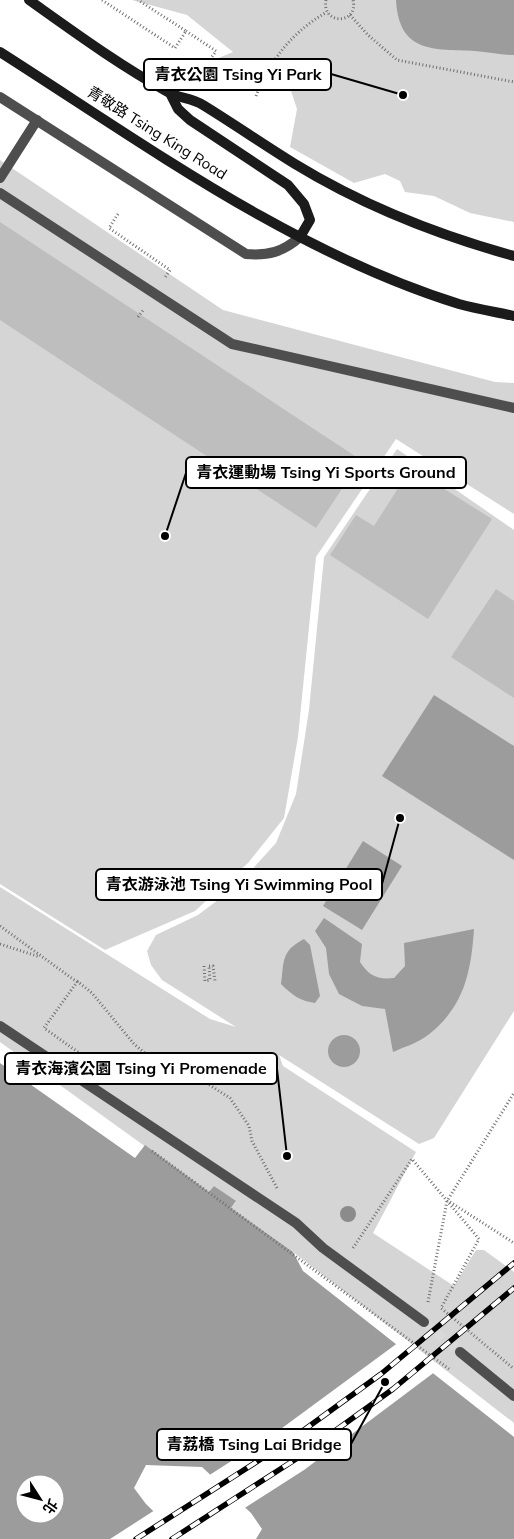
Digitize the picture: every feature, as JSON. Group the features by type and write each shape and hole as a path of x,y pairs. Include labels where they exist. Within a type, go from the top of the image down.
{"main road":[{"path":"29,0 104,53 170,93 201,104 296,165 384,210 446,235 514,256"},
{"name":"青敬路 Tsing King Road","path":"0,52 174,164 300,237 348,261 425,292 460,304 514,316"},
{"path":"170,93 178,108 190,120 288,185 304,204 310,220 300,237"}],"street":[{"path":"0,97 246,254 273,254 288,248 300,237"},
{"path":"0,178 37,120"},
{"path":"0,193 232,344 514,408"},
{"path":"0,1026 296,1223 324,1248 424,1322"},
{"path":"460,1352 514,1396"}],"path":[{"path":"102,0 175,48 186,31"},
{"path":"138,0 216,50 200,74"},
{"path":"326,0 327,12 331,17 338,20 350,16 354,9 354,0"},
{"path":"256,96 274,59 286,43 299,30 327,12"},
{"path":"350,16 368,35 397,60 514,82"},
{"path":"0,926 92,993 134,1044 147,1055 161,1063 197,1077 230,1098 249,1126 252,1141 279,1192"},
{"path":"0,944 37,955 56,966"},
{"path":"204,966 206,981 210,980 209,966 213,966 215,981"},
{"path":"77,982 44,1028 100,1068"},
{"path":"432,1277 447,1201 514,1093"},
{"path":"144,1146 450,1370"},
{"path":"345,1244 352,1249 412,1160 479,1239 440,1308 514,1369"},
{"path":"447,1201 514,1243"}],"shaded area":[{"path":"132,0 514,0 514,222 470,213 434,196 405,192 400,181 385,174 354,183 290,147 297,109 291,91 265,75 248,80 187,71 233,52 187,15"},
{"path":"396,0 514,0 514,55 446,50 421,45 404,30 399,18"},
{"path":"0,160 223,310 495,382 514,383 514,514 396,439 316,557 298,737 284,818 248,863 195,911 105,950 0,884"},
{"path":"397,449 514,530 514,1011 434,1138 419,1144 279,1055 283,1066 416,1152 373,1233 454,1286 476,1250 484,1250 514,1272 514,1423 293,1252 231,1208 236,1202 214,1186 210,1193 0,1042 0,887 210,1019 236,1027 162,980 151,965 147,951 156,935 198,915 238,885 276,843 296,794 309,710 324,557"},
{"path":"434,695 514,746 514,860 382,776"},
{"path":"363,841 402,866 362,930 323,906"},
{"path":"324,918 362,944 360,962 370,974 379,978 394,978 405,966 404,943 474,929 468,974 458,1001 450,1013 424,1038 393,1052 385,1009 362,1006 339,994 329,974 326,948 315,931"},
{"path":"304,939 310,945 320,996 315,1003 296,997 281,984 287,952"},
{"path":"344,1035 356,1039 360,1051 356,1063 344,1067 332,1063 328,1051 332,1039"},
{"path":"0,1063 135,1158 145,1145 209,1192 214,1186 236,1201 231,1208 293,1252 303,1271 514,1437 514,1539 256,1539 262,1529 251,1513 202,1467 146,1465 134,1488 146,1504 182,1539 0,1539"}],"pier":[{"path":"399,1342 436,1371 304,1470 243,1509 208,1476 278,1431"},
{"path":"155,1510 185,1539 110,1539"}],"building":[{"path":"0,222 361,460 316,528 0,320"},
{"path":"411,468 492,519 428,619 330,555 356,515 374,526"},
{"path":"496,589 514,601 514,698 451,657"}],"tunnel":[{"path":"424,1322 460,1352"}],"railway":[{"path":"136,1539 286,1443 381,1374 514,1263"},
{"path":"172,1539 296,1459 393,1389 514,1288"}],"place":[{"name":"青衣公園 Tsing Yi Park","path":"403,95"},
{"name":"青衣運動場 Tsing Yi Sports Ground","path":"165,536"},
{"name":"青衣游泳池 Tsing Yi Swimming Pool","path":"400,818"},
{"name":"青衣海濱公園 Tsing Yi Promenade","path":"287,1156"},
{"name":"青荔橋 Tsing Lai Bridge","path":"385,1382"}]}
